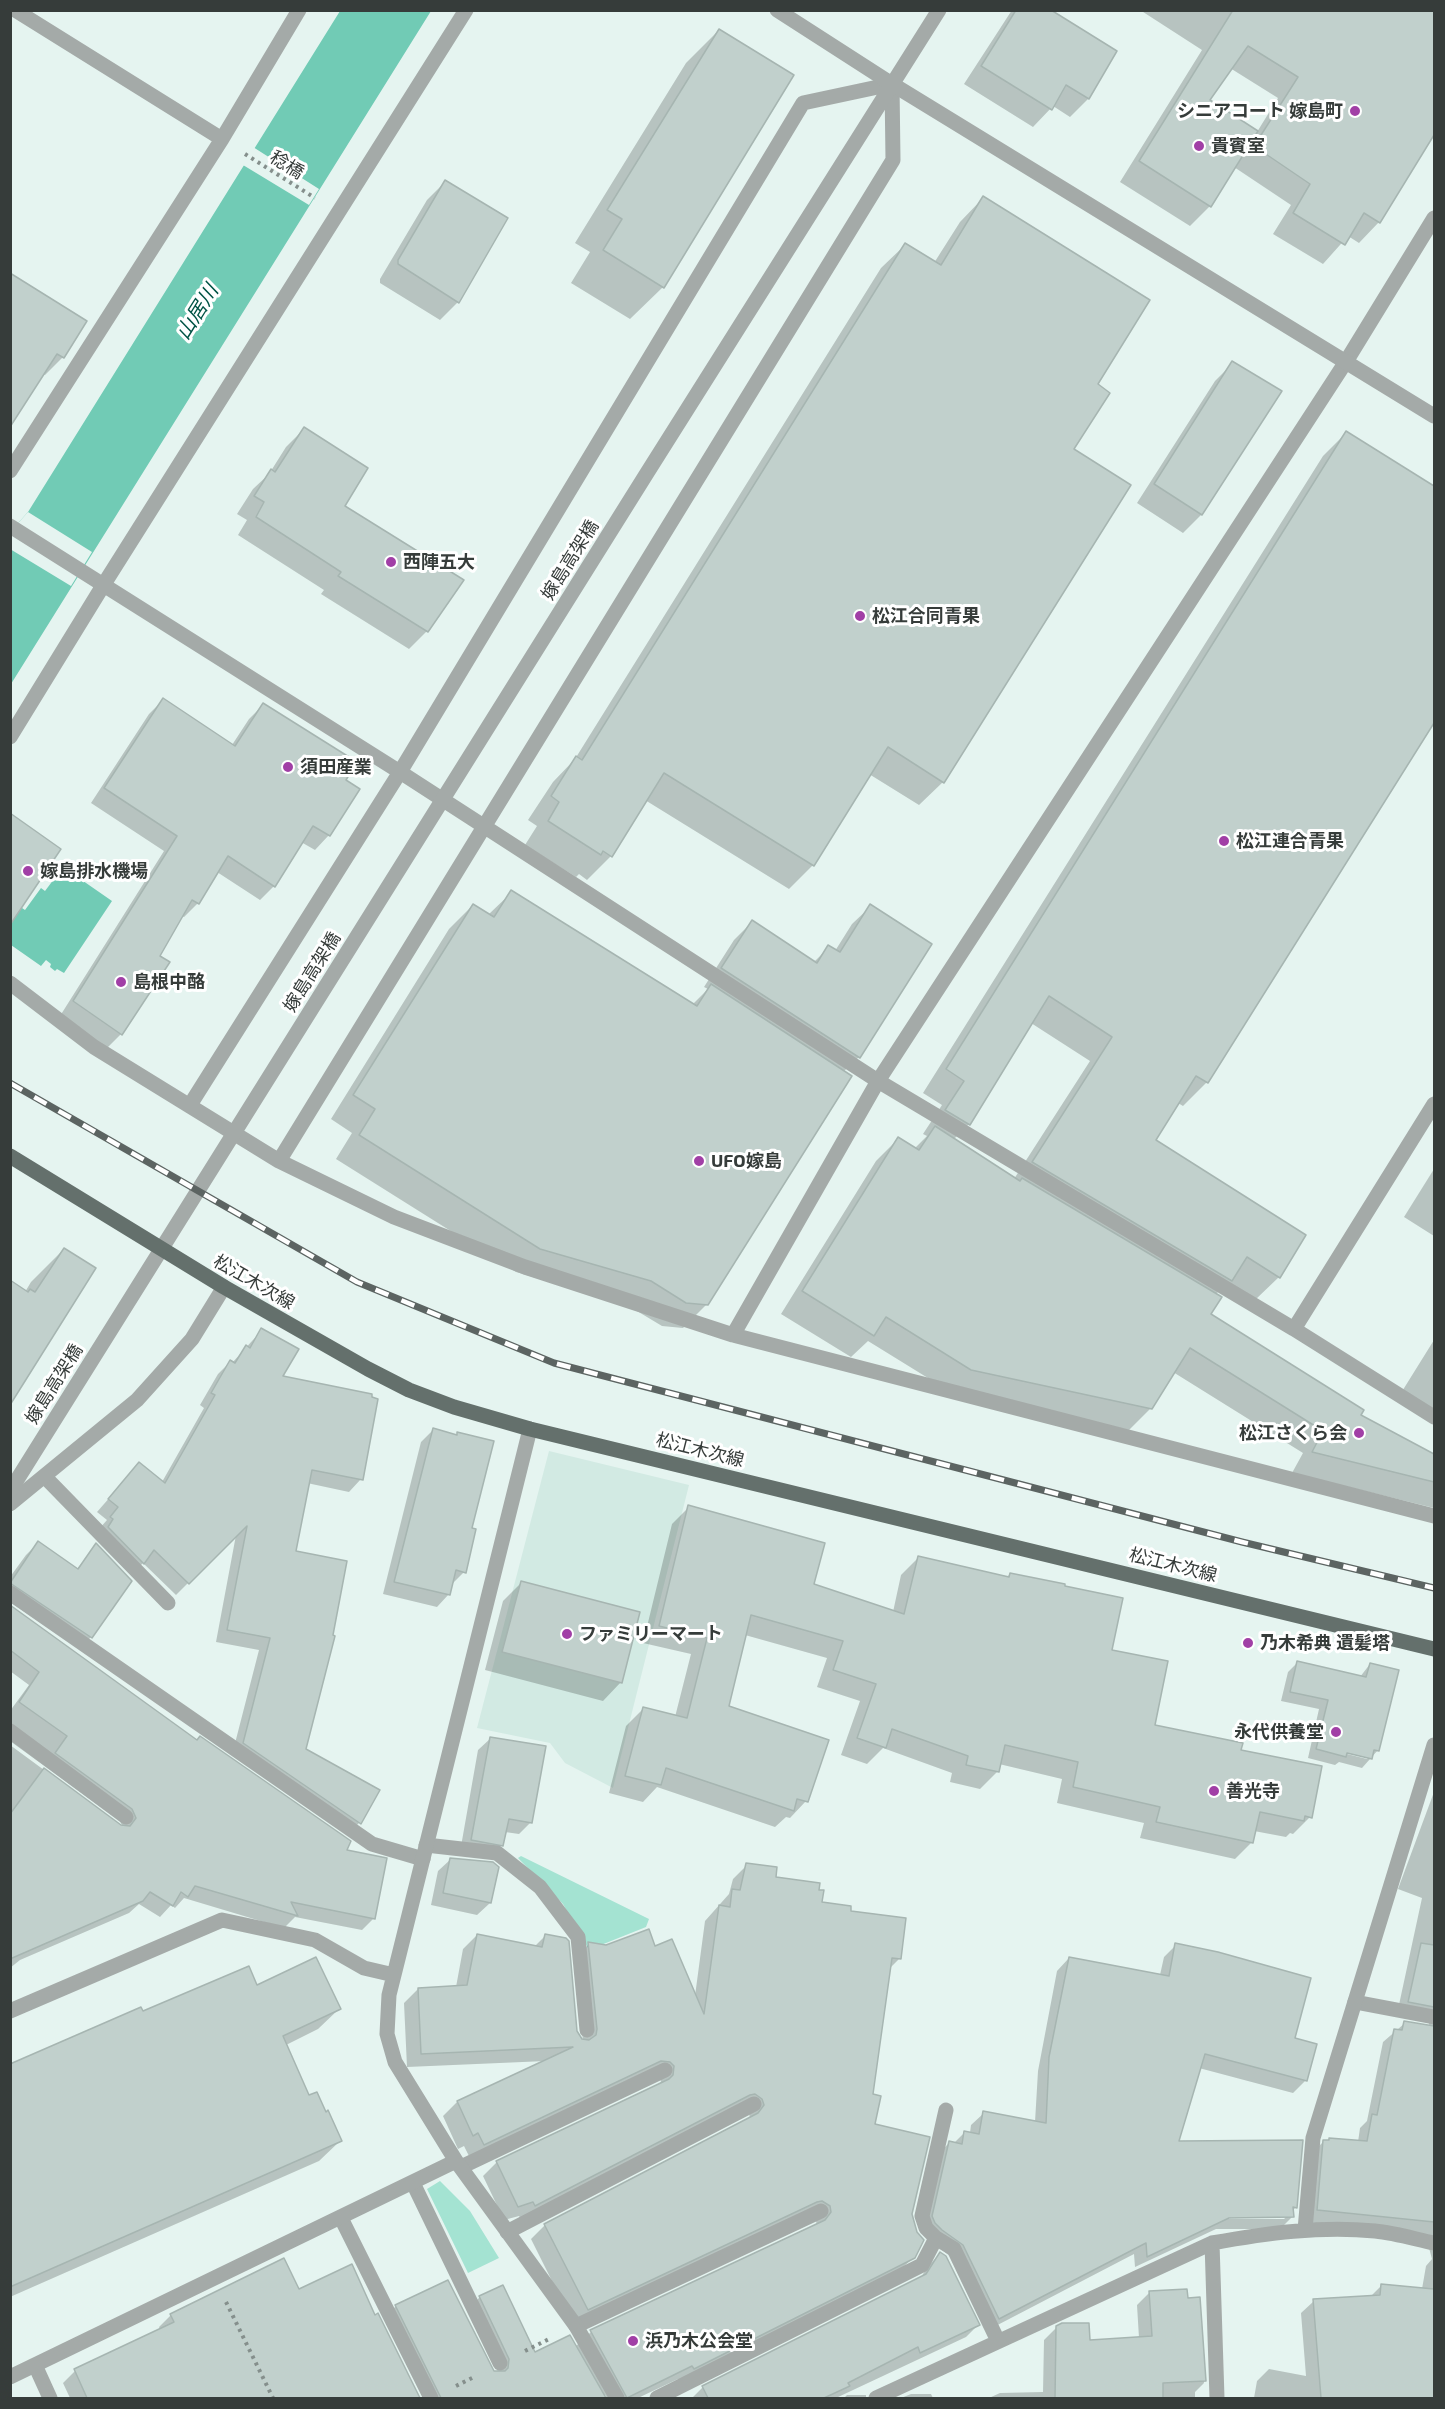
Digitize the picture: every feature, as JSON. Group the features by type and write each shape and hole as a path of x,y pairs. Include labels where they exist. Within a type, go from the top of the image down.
{"main road":[{"name":"松江木次線","path":"10,1156 224,1287 409,1390 454,1407 530,1429 1434,1649"}],"street":[{"path":"15,10 222,139"},
{"path":"10,471 222,139 299,10"},
{"path":"10,736 466,10"},
{"path":"777,10 892,84 1347,360 1434,416"},
{"name":"嫁島高架橋","path":"10,1491 939,10"},
{"path":"190,1105 400,772 803,103 892,84"},
{"path":"279,1161 893,160 892,84"},
{"path":"733,1335 878,1081 1347,360 1434,218"},
{"path":"12,527 400,772 878,1081 1294,1329 1434,1418"},
{"path":"10,983 94,1047 279,1161 405,1221 525,1267 733,1335 1434,1516"},
{"path":"1294,1329 1434,1104"},
{"path":"10,1504 137,1400 192,1339 224,1287"},
{"path":"530,1429 394,1976 387,2034 395,2062 459,2164 576,2326 617,2398"},
{"path":"45,1477 168,1603"},
{"path":"10,1593 372,1844 425,1852 497,1853 540,1887 578,1937 587,2030"},
{"path":"10,1731 126,1817"},
{"path":"1305,2230 1313,2138 1434,1745"},
{"path":"10,2011 222,1920 315,1940 364,1968 394,1976"},
{"path":"1355,2002 1434,2018"},
{"path":"10,2377 413,2183 665,2070"},
{"path":"507,2232 754,2104"},
{"path":"946,2110 922,2216 926,2228 936,2238 954,2249 998,2341"},
{"path":"413,2183 500,2363"},
{"path":"576,2326 821,2211"},
{"path":"341,2218 431,2398"},
{"path":"876,2398 1212,2243 1305,2230 1377,2231 1434,2242"},
{"path":"657,2398 922,2265 936,2238"},
{"path":"1212,2243 1217,2398"},
{"path":"35,2365 50,2398"}],"path":[{"name":"稔橋","path":"243,152 318,200"},
{"path":"214,2278 273,2398"}],"shaded area":[{"path":"549,1451 689,1485 613,1788 565,1763 550,1743 477,1728"},
{"path":"521,1856 649,1919 646,1927 591,1949 588,1948 563,1904 518,1858"},
{"path":"440,2181 470,2211 499,2258 468,2273 427,2189"}],"water":[{"name":"山居川","path":"340,11 431,11 11,684 11,531 28,512"},
{"name":"嫁島排水機場","path":"63,867 112,901 64,973 57,969 55,971 46,960 41,966 11,945 10,900 25,910 41,888 45,891"}],"pier":[{"path":"253,147 319,189 309,205 243,165"},
{"path":"28,512 92,552 71,586 10,549 11,531"}],"building":[{"path":"1016,10 1051,10 1117,51 1089,99 1066,85 1052,110 981,66"},
{"path":"1233,10 1434,10 1434,135 1380,223 1364,213 1345,245 1293,213 1310,184 1254,146 1298,77 1248,46 1210,100 1258,131 1211,207 1139,161"},
{"path":"719,29 794,75 664,288 603,250 622,219 607,210"},
{"path":"445,180 508,218 459,303 398,264 398,260"},
{"name":"松江合同青果","path":"983,196 1150,300 1098,384 1110,393 1074,449 1131,485 944,783 888,747 814,866 664,773 612,857 603,851 601,855 548,821 559,802 551,796 576,756 582,760 905,243 941,265"},
{"path":"10,273 87,321 64,358 57,354 10,427"},
{"path":"1232,361 1282,391 1202,515 1154,484"},
{"path":"304,427 368,468 345,506 464,580 428,632 338,576 341,572 256,517 264,502 254,496 271,469 275,472"},
{"name":"松江連合青果","path":"1346,431 1434,486 1434,723 1208,1083 1196,1076 1156,1140 1306,1235 1280,1278 1247,1257 1232,1281 1032,1162 1112,1037 1049,996 970,1125 945,1110 964,1081 946,1069"},
{"path":"163,698 235,746 263,703 357,762 346,780 360,789 330,836 313,826 275,887 228,856 199,904 192,900 160,956 170,962 122,1035 73,1001 177,836 104,788"},
{"name":"嫁島排水機場","path":"10,813 61,849 10,925"},
{"path":"511,890 697,1006 711,984 852,1076 708,1305 686,1303 651,1281 540,1249 359,1135 375,1109 353,1095 473,904 494,917"},
{"path":"870,904 932,944 860,1058 721,968 752,920 817,963 828,945 840,952"},
{"path":"935,1126 1020,1181 1022,1178 1222,1297 1211,1314 1364,1410 1361,1415 1434,1454 1434,1482 1312,1452 1323,1431 1190,1348 1152,1409 971,1370 886,1317 874,1336 802,1291 898,1137 919,1150"},
{"path":"64,1248 96,1268 10,1405 10,1280 28,1292 30,1289 35,1292"},
{"path":"261,1328 299,1349 283,1376 372,1394 372,1397 378,1399 363,1480 312,1470 296,1551 347,1561 333,1635 335,1636 306,1749 380,1790 361,1824 243,1743 270,1638 227,1630 247,1526 189,1584 154,1550 144,1564 108,1527 113,1519 110,1517 118,1507 108,1499 139,1462 165,1483 215,1395 211,1393 230,1360 235,1363 246,1345 250,1348"},
{"path":"433,1428 457,1435 457,1432 494,1441 472,1528 476,1529 466,1573 456,1570 450,1595 394,1582"},
{"path":"688,1505 825,1543 814,1584 904,1614 918,1556 1009,1577 1010,1573 1123,1598 1112,1650 1168,1661 1155,1725 1243,1743 1241,1750 1322,1766 1312,1818 1305,1816 1304,1821 1260,1812 1253,1843 1156,1822 1160,1807 1073,1787 1078,1762 1005,1745 999,1772 966,1765 968,1756 892,1729 886,1748 857,1738 876,1684 833,1670 843,1641 751,1615 729,1706 829,1740 808,1802 797,1799 794,1811 666,1768 661,1785 625,1776 643,1707 687,1718 707,1638 659,1626"},
{"path":"38,1541 78,1569 96,1543 132,1581 92,1638 10,1583"},
{"name":"ファミリーマート","path":"521,1581 640,1612 622,1683 502,1652"},
{"path":"10,1605 197,1740 200,1736 351,1841 347,1850 387,1858 375,1919 291,1902 298,1916 195,1886 188,1897 181,1892 173,1906 150,1892 143,1901 10,1959 10,1814 44,1768 121,1825 130,1826 136,1818 132,1809 55,1753 67,1736 19,1702 39,1672 10,1650"},
{"path":"1297,1661 1366,1677 1370,1663 1399,1670 1379,1751 1374,1750 1372,1759 1347,1753 1346,1757 1316,1749 1328,1700 1290,1692"},
{"path":"490,1737 546,1746 532,1823 509,1819 503,1846 471,1840"},
{"path":"450,1858 493,1862 499,1867 491,1903 443,1893"},
{"path":"746,1863 777,1867 776,1877 820,1883 819,1890 824,1890 822,1902 851,1906 851,1911 906,1918 901,1959 892,1958 873,2094 881,2096 875,2124 930,2137 912,2214 917,2232 924,2240 915,2258 694,2369 692,2366 627,2398 590,2330 825,2220 831,2212 830,2206 822,2201 817,2202 588,2310 544,2224 758,2113 764,2105 762,2099 755,2094 750,2095 535,2206 533,2202 518,2207 496,2161 669,2079 673,2075 674,2066 670,2062 661,2061 484,2145 478,2133 473,2136 457,2101 573,2047 421,2054 418,1988 467,1985 477,1934 542,1947 545,1934 566,1938 569,1941 577,2031 582,2039 589,2040 596,2035 597,2029 588,1942 606,1945 649,1929 655,1946 672,1939 704,2014 719,1905 730,1907 732,1889 740,1890"},
{"path":"1175,1943 1218,1952 1311,1978 1295,2038 1317,2044 1307,2081 1205,2054 1179,2141 1303,2140 1297,2208 1293,2207 1294,2217 1229,2218 1147,2257 1146,2243 999,2319 963,2245 942,2230 932,2216 949,2141 962,2144 964,2131 979,2134 983,2111 1046,2123 1049,2057 1069,1957 1169,1976"},
{"path":"1421,1943 1434,1945 1434,2007 1408,2002"},
{"path":"316,1957 341,2009 283,2036 309,2095 317,2092 342,2141 10,2287 10,2064 141,2007 143,2011 249,1966 257,1985"},
{"path":"1404,2021 1434,2026 1434,2222 1317,2210 1323,2140 1329,2140 1329,2138 1367,2141 1372,2114 1377,2115 1394,2029 1402,2030"},
{"path":"940,2252 946,2256 980,2325 920,2353 918,2347 848,2383 850,2386 824,2398 708,2398 702,2386 926,2274"},
{"path":"284,2258 299,2289 352,2264 375,2315 378,2313 420,2398 87,2398 74,2369 174,2322 170,2314"},
{"path":"448,2280 494,2371 505,2371 508,2368 509,2359 479,2296 503,2285 535,2352 570,2335 606,2398 441,2398 395,2305"},
{"path":"1381,2284 1434,2289 1434,2398 1321,2398 1313,2299 1380,2295"},
{"path":"1187,2289 1188,2298 1200,2297 1206,2381 1163,2383 1163,2398 1055,2398 1056,2326 1062,2323 1089,2323 1090,2340 1152,2336 1149,2291"}],"railway":[{"path":"10,1083 357,1282 554,1363 1242,1542 1434,1588"}],"place":[{"name":"シニアコート 嫁島町","path":"1355,111"},
{"name":"貴賓室","path":"1199,146"},
{"name":"西陣五大","path":"391,562"},
{"name":"松江合同青果","path":"860,616"},
{"name":"須田産業","path":"288,767"},
{"name":"松江連合青果","path":"1224,841"},
{"name":"嫁島排水機場","path":"28,871"},
{"name":"島根中酪","path":"121,982"},
{"name":"UFO嫁島","path":"699,1161"},
{"name":"松江さくら会","path":"1359,1433"},
{"name":"ファミリーマート","path":"567,1634"},
{"name":"乃木希典 遺髪塔","path":"1248,1643"},
{"name":"永代供養堂","path":"1336,1732"},
{"name":"善光寺","path":"1214,1791"},
{"name":"浜乃木公会堂","path":"633,2341"}]}
